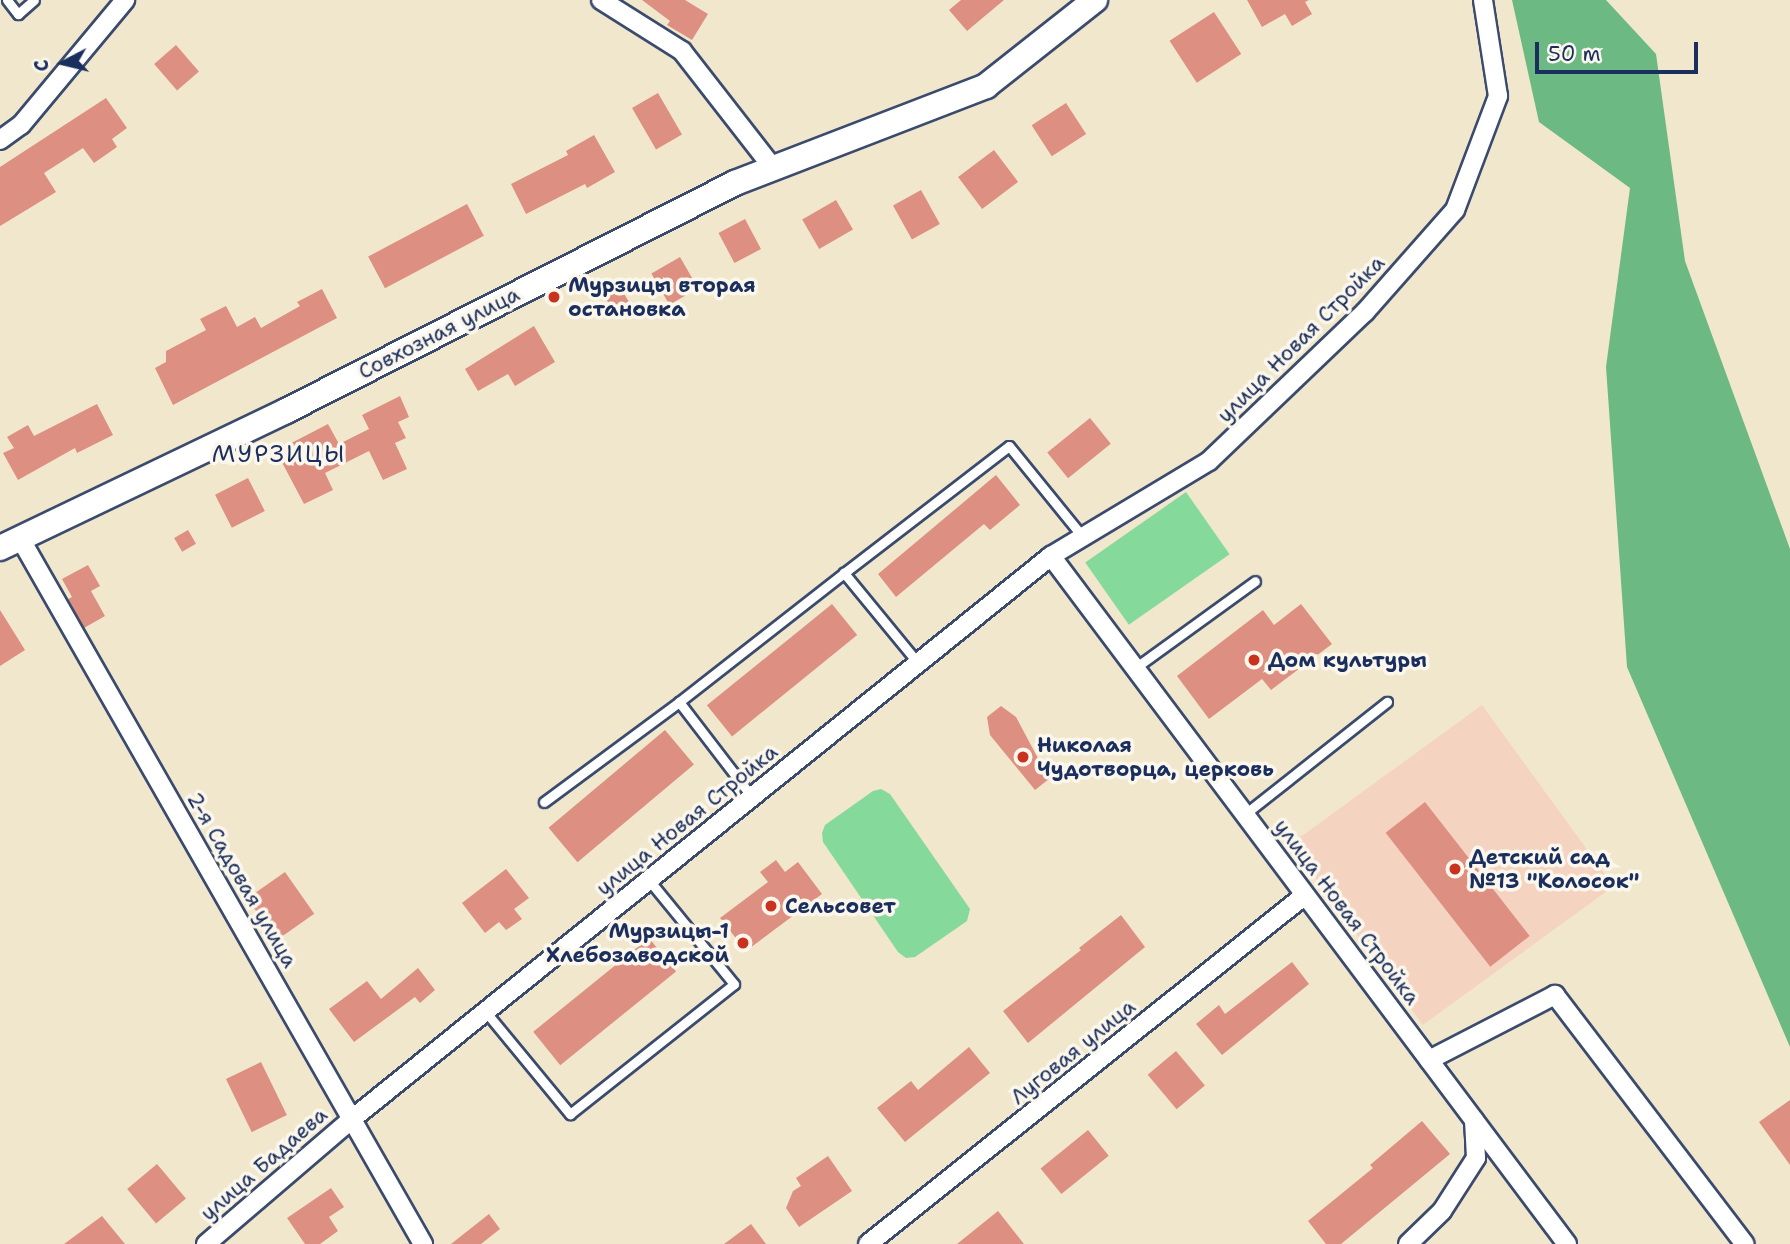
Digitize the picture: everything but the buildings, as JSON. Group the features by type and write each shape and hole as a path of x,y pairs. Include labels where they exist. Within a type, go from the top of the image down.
{"street":[{"path":"0,140 21,125 125,0"},
{"path":"601,0 682,51 773,168"},
{"name":"Совхозная улица","path":"10,543 286,411 735,183 986,86 1095,0"},
{"name":"улица Новая Стройка","path":"352,1119 1051,556 1209,461 1365,312 1455,209 1498,96 1483,0"},
{"name":"2-я Садовая улица","path":"10,543 352,1119 423,1244"},
{"name":"улица Новая Стройка","path":"1051,556 1567,1244"},
{"name":"Луговая улица","path":"868,1244 1305,895"},
{"path":"1429,1060 1555,995 1745,1244"},
{"name":"улица Бадаева","path":"206,1244 352,1119"},
{"path":"1408,1244 1442,1211 1476,1158 1474,1120"}],"lane":[{"path":"7,0 18,14 34,0"},
{"path":"544,802 679,702 1009,446 1083,537"},
{"path":"844,573 918,664"},
{"path":"1135,668 1255,581"},
{"path":"679,702 752,797"},
{"path":"1245,814 1387,702"},
{"path":"485,1012 569,1114 723,993 734,984 649,880"}],"shaded area":[{"name":"Детский сад №13 \"Колосок\"","path":"1482,705 1614,886 1423,1025 1291,844"}],"green space":[{"path":"1512,0 1606,0 1656,54 1685,261 1790,549 1790,1047 1627,667 1606,367 1630,188 1539,122"},
{"path":"1186,492 1230,554 1129,625 1085,563"},
{"path":"881,789 890,794 970,909 967,921 915,957 906,958 898,952 823,842 825,825 873,791"}],"place":[{"name":"Мурзицы вторая остановка","path":"554,297"},
{"name":"Дом культуры","path":"1254,660"},
{"name":"Николая Чудотворца, церковь","path":"1023,757"},
{"name":"Детский сад №13 \"Колосок\"","path":"1455,869"},
{"name":"Сельсовет","path":"771,906"},
{"name":"Мурзицы-1 Хлебозаводской","path":"743,943"}],"district":[{"name":"МУРЗИЦЫ","path":"279,455"}]}
